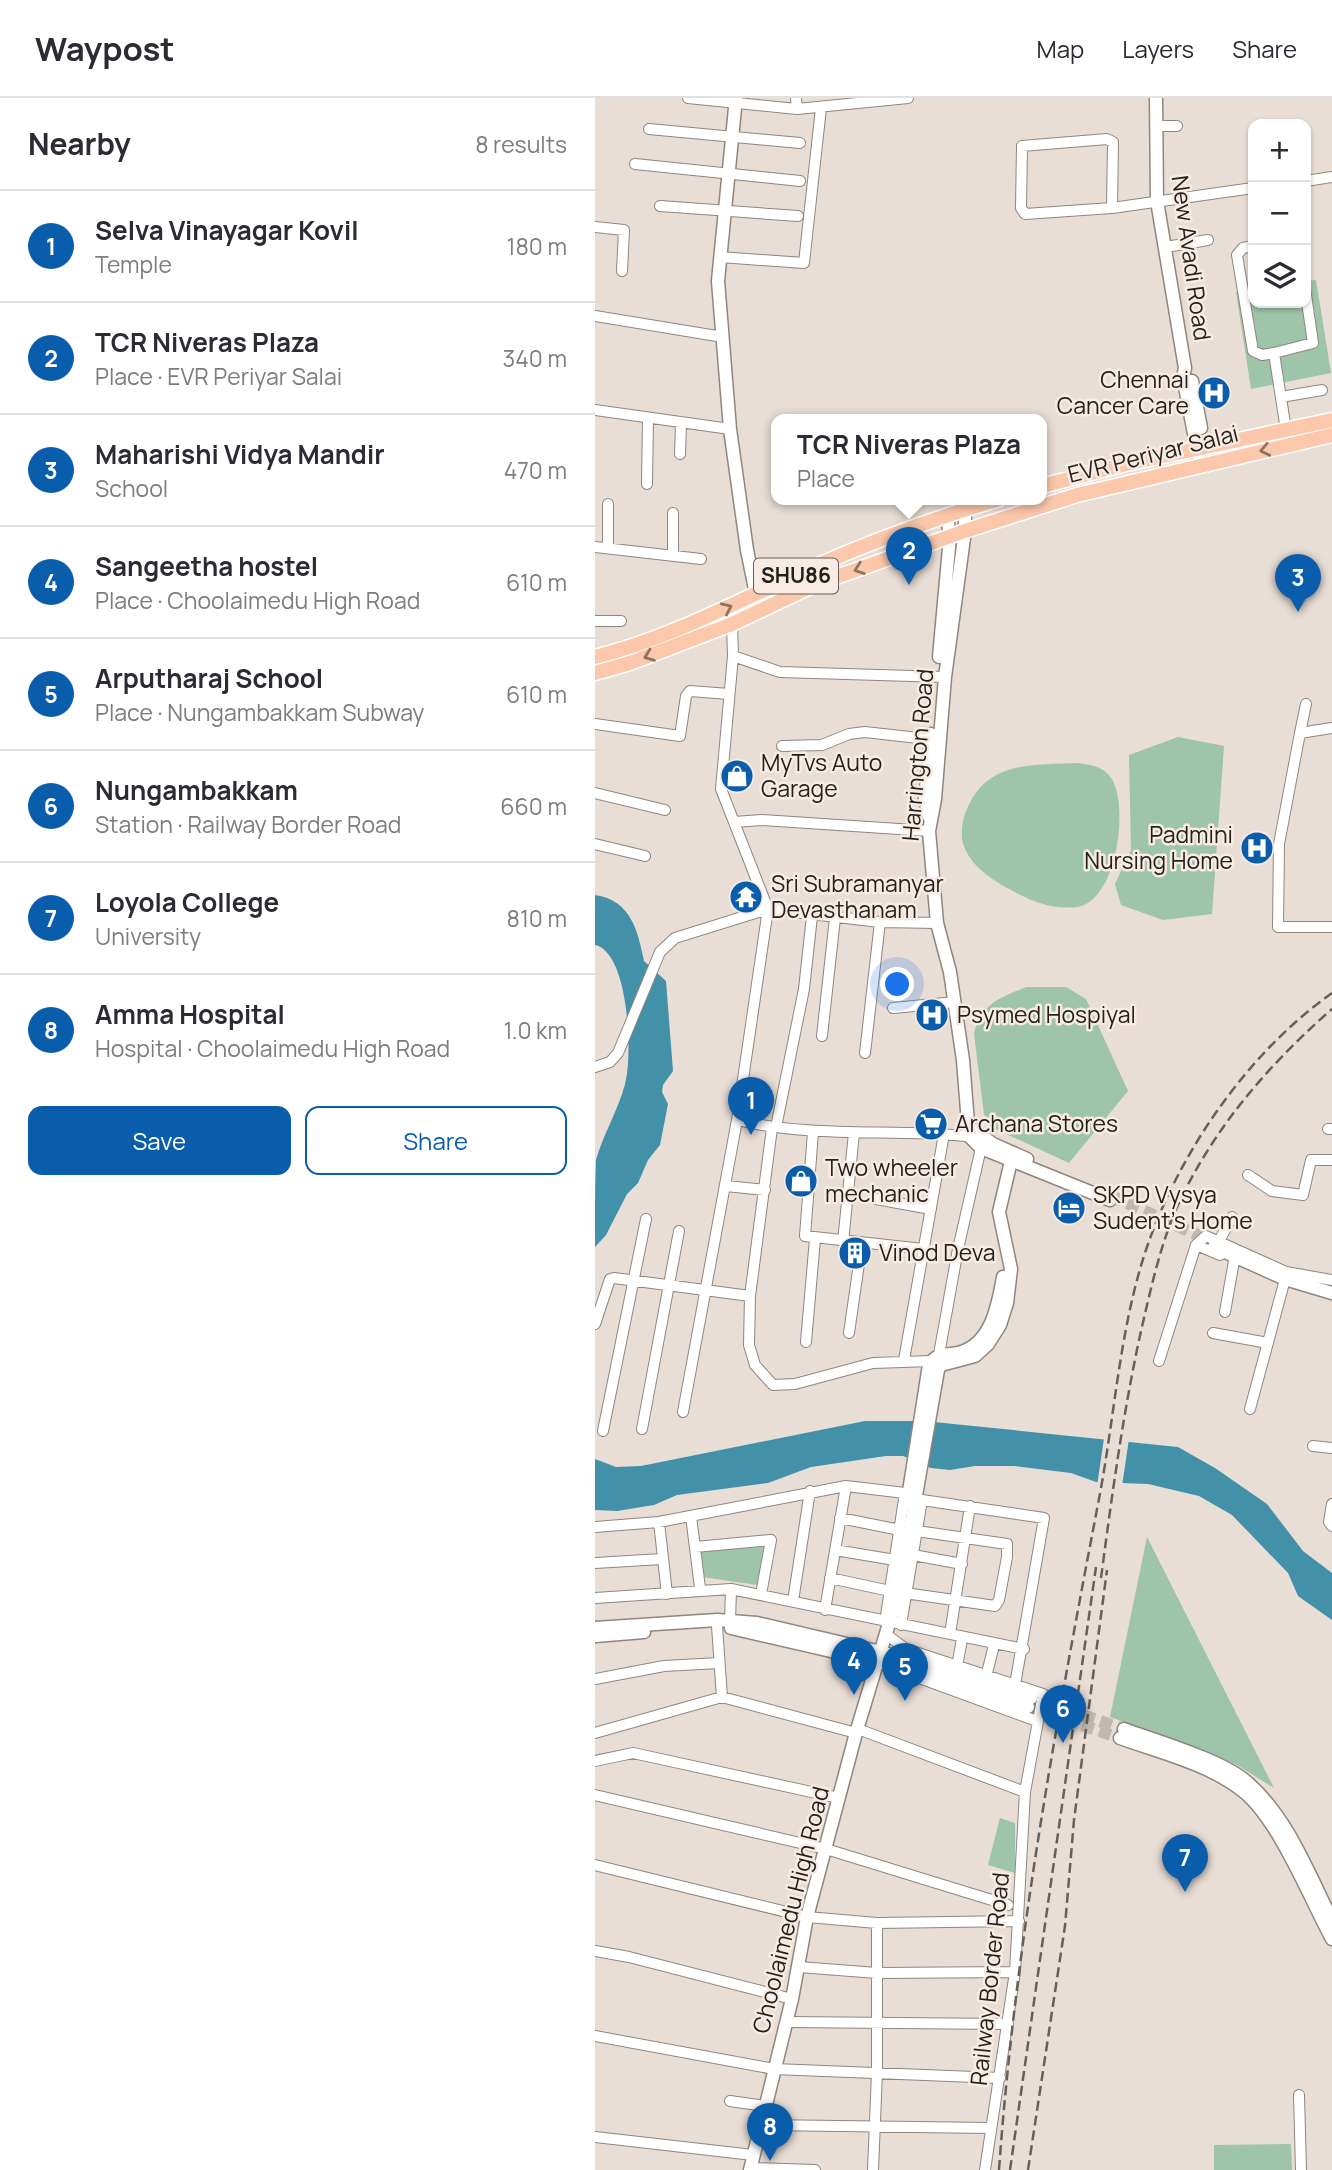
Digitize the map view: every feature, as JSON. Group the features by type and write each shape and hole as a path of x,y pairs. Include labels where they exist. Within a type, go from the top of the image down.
{"main road":[{"name":"EVR Periyar Salai","path":"1047,485 1083,474 1332,420"},
{"name":"EVR Periyar Salai","path":"1047,505 1077,495 1332,435"},
{"name":"SHU86","path":"595,657 630,648 825,562 980,505"},
{"name":"EVR Periyar Salai","path":"595,673 630,663 732,624 814,585 1046,505"}],"street":[{"path":"688,98 796,104 821,108 867,100 908,98"},
{"name":"New Avadi Road","path":"1156,98 1157,201 1185,368 1183,377 1204,464"},
{"path":"735,101 720,257 723,337 730,429 756,594"},
{"path":"720,257 804,264 821,108"},
{"path":"1157,126 1177,126"},
{"path":"649,129 800,143"},
{"path":"1112,208 1113,142 1107,139 1022,146 1021,208 1025,214 1112,208 1248,189"},
{"path":"635,164 800,181"},
{"path":"1311,180 1332,177"},
{"path":"660,206 798,216"},
{"path":"595,227 624,230 622,271"},
{"path":"1166,247 1208,240"},
{"path":"1248,247 1243,248 1237,255 1253,351 1262,355 1313,343 1308,308"},
{"path":"595,316 723,337"},
{"path":"1274,353 1286,430"},
{"path":"1281,397 1322,390"},
{"path":"595,410 730,429"},
{"path":"646,484 648,418"},
{"path":"680,454 681,422"},
{"path":"608,504 608,548"},
{"name":"Harrington Road","path":"964,510 965,531 940,677 934,740 934,808 929,817 929,831 937,923 954,1002 972,1131"},
{"path":"673,513 673,555"},
{"path":"733,656 779,673 940,677 950,537 947,516"},
{"path":"595,547 702,559"},
{"path":"595,621 621,621"},
{"path":"683,1412 726,1186 768,909 721,789 733,656 732,624"},
{"path":"595,724 680,736 686,696 690,691 729,694"},
{"path":"1306,704 1279,844 1278,927 1332,928"},
{"path":"1300,733 1332,728"},
{"path":"782,746 822,745 849,734 865,732 934,740"},
{"path":"595,793 665,810"},
{"path":"734,822 762,820 929,831"},
{"path":"595,844 645,856"},
{"path":"595,1067 610,1062 618,1053 659,955 670,941 768,909 880,922 937,923"},
{"path":"812,916 804,989 774,1127 750,1296 749,1345 755,1365 773,1385 795,1384 873,1363 975,1356 1000,1325 1007,1303 1011,1269 999,1212 1009,1160"},
{"path":"822,1037 835,918"},
{"path":"865,1053 880,922"},
{"path":"893,1008 954,1002"},
{"path":"737,1119 813,1132 944,1134 972,1131 993,1144 1110,1198 981,1149"},
{"path":"936,1360 981,1149 972,1131"},
{"path":"813,1132 803,1233 815,1238 843,1242 923,1249"},
{"path":"843,1242 846,1188 855,1133"},
{"path":"904,1360 944,1134"},
{"path":"1248,1175 1272,1191 1303,1195 1311,1160 1332,1160"},
{"path":"726,1186 765,1191"},
{"path":"876,1199 931,1209"},
{"path":"1216,1241 1232,1217"},
{"path":"603,1431 646,1219"},
{"path":"642,1429 671,1287 679,1231"},
{"path":"806,1342 815,1238"},
{"path":"1216,1241 1285,1279 1332,1294"},
{"path":"1196,1245 1216,1241 1287,1275 1332,1282"},
{"path":"849,1333 862,1243"},
{"path":"1196,1245 1284,1283 1332,1294"},
{"path":"1159,1361 1196,1245"},
{"path":"1225,1312 1234,1261"},
{"path":"595,1324 610,1279 750,1296"},
{"path":"1249,1409 1284,1283"},
{"path":"1213,1333 1268,1343"},
{"name":"Choolaimedu High Road","path":"751,2165 792,2000 807,1917 857,1731 891,1626 930,1379 936,1360"},
{"path":"1313,1446 1332,1448"},
{"path":"825,1610 846,1486"},
{"path":"595,1527 659,1522 846,1486 905,1493 890,1591 891,1626"},
{"path":"793,1601 810,1491"},
{"path":"891,1626 905,1593 922,1500 1040,1516 1045,1521 1024,1649 1015,1685"},
{"path":"1331,1522 1332,1504"},
{"path":"950,1634 970,1506"},
{"path":"691,1516 700,1588"},
{"path":"840,1518 900,1530"},
{"path":"659,1522 667,1594"},
{"path":"905,1593 998,1604 1007,1544 917,1531"},
{"path":"695,1548 771,1540 761,1594"},
{"path":"835,1550 895,1560"},
{"path":"913,1556 962,1564"},
{"path":"595,1563 662,1559"},
{"path":"830,1578 890,1591"},
{"path":"595,1598 667,1594 700,1588 731,1589 793,1601 891,1626 950,1634 962,1639 1024,1649"},
{"path":"722,1697 719,1663 731,1589"},
{"path":"595,1636 724,1623"},
{"path":"595,1628 757,1623 1030,1703 896,1666"},
{"name":"Railway Border Road","path":"891,1626 906,1649 1043,1694 1025,1792 1014,1972 985,2170"},
{"path":"957,1667 962,1639"},
{"path":"986,1677 993,1645"},
{"path":"880,1657 907,1675 1037,1721"},
{"path":"595,1679 664,1666 719,1663"},
{"path":"595,1733 722,1697 857,1731 1025,1792"},
{"path":"1122,1734 1185,1760 1240,1788 1266,1809 1276,1812 1332,1920"},
{"path":"595,1761 633,1753 839,1798"},
{"path":"595,1795 826,1849 1008,1905"},
{"path":"1266,1809 1332,1938"},
{"path":"595,1865 807,1917 877,1923 1019,1921"},
{"path":"873,2170 877,2072 877,1923"},
{"path":"595,1951 629,1956 792,2000"},
{"path":"799,1966 877,1973 1014,1972"},
{"path":"786,2022 1008,2024"},
{"path":"595,2036 774,2069 1000,2078"},
{"path":"1299,2095 1301,2170"},
{"path":"730,2101 765,2106"},
{"path":"760,2125 992,2128"},
{"path":"595,2137 751,2165 815,2170"}],"green space":[{"path":"1311,280 1316,280 1331,373 1251,389 1236,292 1248,291 1248,308 1311,308"},
{"path":"1178,737 1224,746 1212,914 1163,920 1121,905 1115,884 1131,850 1129,755"},
{"path":"1077,763 1102,769 1110,776 1117,794 1119,832 1116,853 1102,889 1091,901 1067,908 1041,903 1024,896 985,874 973,862 964,847 963,824 968,807 979,789 1002,772 1030,765"},
{"path":"1026,987 1066,987 1086,999 1128,1091 1069,1163 989,1126 984,1114 974,1034 977,1024 992,1003"},
{"path":"1147,1537 1274,1788 1237,1765 1110,1717"},
{"path":"765,1543 757,1585 702,1577 700,1548"},
{"path":"1000,1818 1015,1823 1015,1873 988,1865"},
{"path":"1291,2144 1292,2170 1214,2170 1214,2145"}],"water":[{"path":"595,895 617,903 625,910 635,928 644,961 666,981 673,1071 663,1085 662,1092 668,1104 660,1145 648,1160 638,1183 627,1194 606,1235 595,1247 596,1160 625,1084 628,1030 622,985 615,966 606,952 595,945"},
{"path":"865,1421 924,1421 1178,1447 1215,1468 1267,1504 1303,1551 1332,1573 1332,1620 1298,1596 1288,1573 1232,1515 1199,1496 1148,1484 1096,1482 1071,1473 1014,1466 975,1466 950,1470 931,1468 903,1456 886,1456 811,1467 768,1483 677,1495 654,1505 617,1511 595,1510 595,1459 616,1467 641,1466"}],"pier":[{"path":"1104,1438 1129,1439 1122,1486 1097,1486"}],"tunnel":[{"path":"1111,1196 1213,1242"},
{"path":"1032,1698 1124,1729"},
{"path":"1031,1708 1120,1738"}],"railway":[{"path":"999,2170 1026,1919 1067,1669 1104,1472 1124,1340 1138,1275 1162,1208 1199,1138 1246,1073 1302,1017 1332,993"},
{"path":"1101,1578 1118,1454 1141,1331 1155,1272 1174,1214 1204,1156 1242,1102 1285,1054 1332,1009"},
{"path":"1010,2170 1096,1567"},
{"path":"1028,2170 1065,1926 1074,1820 1107,1570"}],"place":[{"name":"Chennai Cancer Care","path":"1214,393"},
{"name":"TCR Niveras Plaza","path":"909,585"},
{"name":"Maharishi Vidya Mandir","path":"1298,612"},
{"name":"MyTvs Auto Garage","path":"737,776"},
{"name":"Padmini Nursing Home","path":"1257,848"},
{"name":"Sri Subramanyar Devasthanam","path":"746,897"},
{"name":"Psymed Hospiyal","path":"932,1015"},
{"name":"Archana Stores","path":"931,1124"},
{"name":"Selva Vinayagar Kovil","path":"751,1135"},
{"name":"Two wheeler mechanic","path":"801,1181"},
{"name":"SKPD Vysya Sudent's Home","path":"1069,1208"},
{"name":"Vinod Deva","path":"855,1253"},
{"name":"Sangeetha hostel","path":"854,1695"},
{"name":"Arputharaj School","path":"905,1701"},
{"name":"Nungambakkam","path":"1063,1743"},
{"name":"Loyola College","path":"1185,1892"},
{"name":"Amma Hospital","path":"770,2161"}]}
